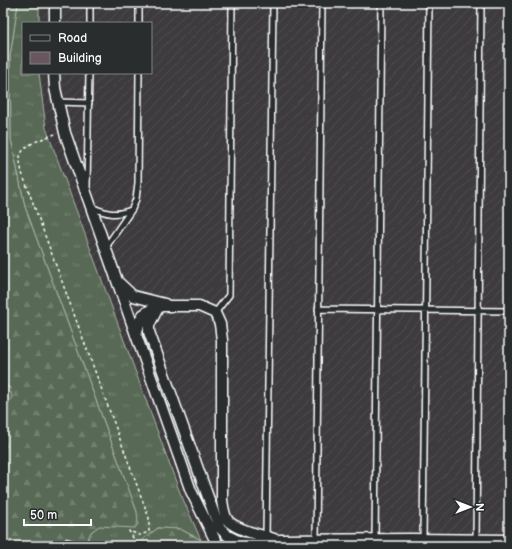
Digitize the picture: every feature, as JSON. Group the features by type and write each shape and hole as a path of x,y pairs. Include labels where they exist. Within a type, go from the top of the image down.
{"street":[{"path":"54,22 55,3"},
{"path":"54,74 64,130 116,280 192,491 218,546"},
{"path":"116,280 133,296 172,306"},
{"path":"136,336 143,315 159,306 199,306 215,313 220,324 222,340 222,500 224,511 228,521 244,530 280,540"},
{"path":"159,306 149,325 149,332 214,514 220,528 236,542 254,544 280,540 423,539 470,542 509,540"}],"lane":[{"path":"90,3 90,22"},
{"path":"139,3 139,22"},
{"path":"215,313 229,295 232,3"},
{"path":"266,536 273,3"},
{"path":"316,540 322,3"},
{"path":"375,539 381,3"},
{"path":"423,539 429,3"},
{"path":"470,542 478,311 481,3"},
{"path":"87,196 89,74"},
{"path":"105,248 132,209 136,199 138,183 139,74"},
{"path":"58,102 89,103"},
{"path":"91,207 107,213 115,214 121,214 132,209"},
{"path":"318,309 509,311"}],"path":[{"path":"64,130 32,143 22,152 19,161 22,173 149,518 149,532 140,535 129,531 138,546"}],"shaded area":[{"path":"39,3 509,3 509,546 203,546 179,490 46,128 39,78 39,74 152,74 152,22 39,22"}],"green space":[{"path":"3,3 18,3 10,57 11,139 25,207 137,512 138,524 135,528 99,526 91,532 86,544 66,538 63,546 3,546 3,409 5,409 10,388 3,385"},
{"path":"18,3 39,3 39,22 22,22 22,74 39,74 46,128 179,490 201,540 180,529 158,528 142,540 147,546 82,546 86,544 91,532 99,526 137,512 25,207 11,139 10,57"},
{"path":"3,385 10,388 12,397 5,409 3,409"},
{"path":"158,528 180,529 201,540 203,546 147,546 142,540"}],"building":[{"path":"66,538 87,544 87,546 63,546"}]}
